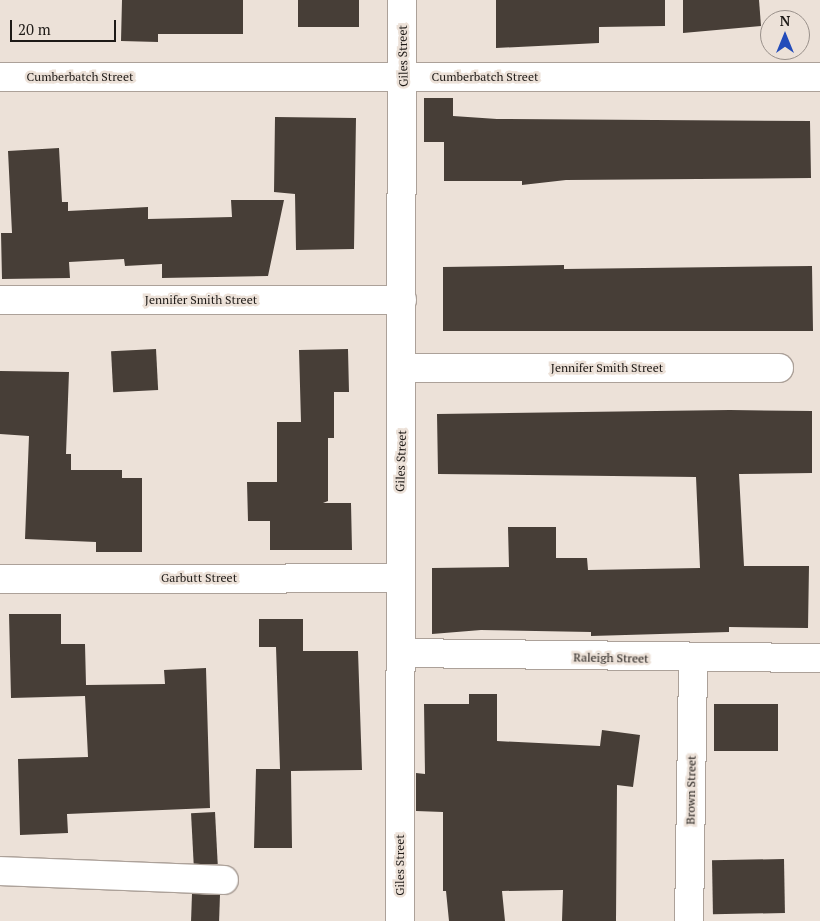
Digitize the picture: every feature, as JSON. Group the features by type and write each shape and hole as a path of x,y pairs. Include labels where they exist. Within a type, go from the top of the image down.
{"street":[{"name":"Giles Street","path":"400,921 402,653 397,578 405,368 402,300 404,76 402,0"},
{"name":"Cumberbatch Street","path":"0,77 820,77"},
{"name":"Jennifer Smith Street","path":"0,300 402,300"},
{"name":"Jennifer Smith Street","path":"405,368 779,368"},
{"name":"Garbutt Street","path":"0,579 397,578"},
{"name":"Raleigh Street","path":"402,653 692,660 820,658"},
{"name":"Brown Street","path":"689,921 692,660"},
{"path":"0,871 224,880"}],"building":[{"path":"122,0 243,0 243,34 158,34 158,42 121,41"},
{"path":"298,0 359,0 359,27 298,27"},
{"path":"496,0 665,0 665,26 599,27 599,43 496,48"},
{"path":"683,0 759,0 760,26 683,33"},
{"path":"424,98 453,98 453,116 497,119 810,121 811,178 566,180 522,185 522,181 444,181 444,142 424,142"},
{"path":"275,117 356,118 354,249 296,250 295,194 274,192"},
{"path":"59,148 62,202 68,202 68,211 148,207 148,219 232,217 231,200 284,200 268,276 162,278 162,264 125,266 124,259 69,262 70,278 2,279 1,233 12,233 8,151"},
{"path":"564,265 564,269 812,266 813,331 443,331 443,267"},
{"path":"156,349 158,390 113,392 111,351"},
{"path":"348,349 349,392 334,392 334,438 328,438 328,501 323,503 351,503 352,550 270,550 270,521 248,521 247,482 277,482 277,422 301,422 299,350"},
{"path":"0,371 69,372 66,454 71,454 71,470 122,470 122,478 142,478 142,552 96,552 96,542 25,539 29,436 0,434"},
{"path":"730,410 812,411 812,473 739,474 744,566 809,566 808,628 729,627 729,632 591,636 591,632 481,630 432,634 432,568 509,567 508,527 556,527 556,558 587,558 588,570 700,568 696,477 438,474 437,414"},
{"path":"9,614 61,614 61,644 85,644 86,685 165,684 164,670 206,668 210,808 67,814 68,833 20,835 18,759 88,757 85,696 11,698"},
{"path":"259,619 303,619 303,651 358,651 362,770 291,771 292,848 254,848 256,769 280,769 276,647 259,647"},
{"path":"469,694 497,694 497,741 600,746 602,730 640,735 633,787 617,785 616,921 562,921 563,890 502,891 505,921 449,921 446,891 443,891 443,812 416,811 416,773 425,774 424,704 469,704"},
{"path":"714,704 778,704 778,751 714,751"},
{"path":"215,812 218,864 194,865 191,813"},
{"path":"784,859 785,913 713,914 712,860"},
{"path":"192,894 220,895 219,921 191,921"}]}
